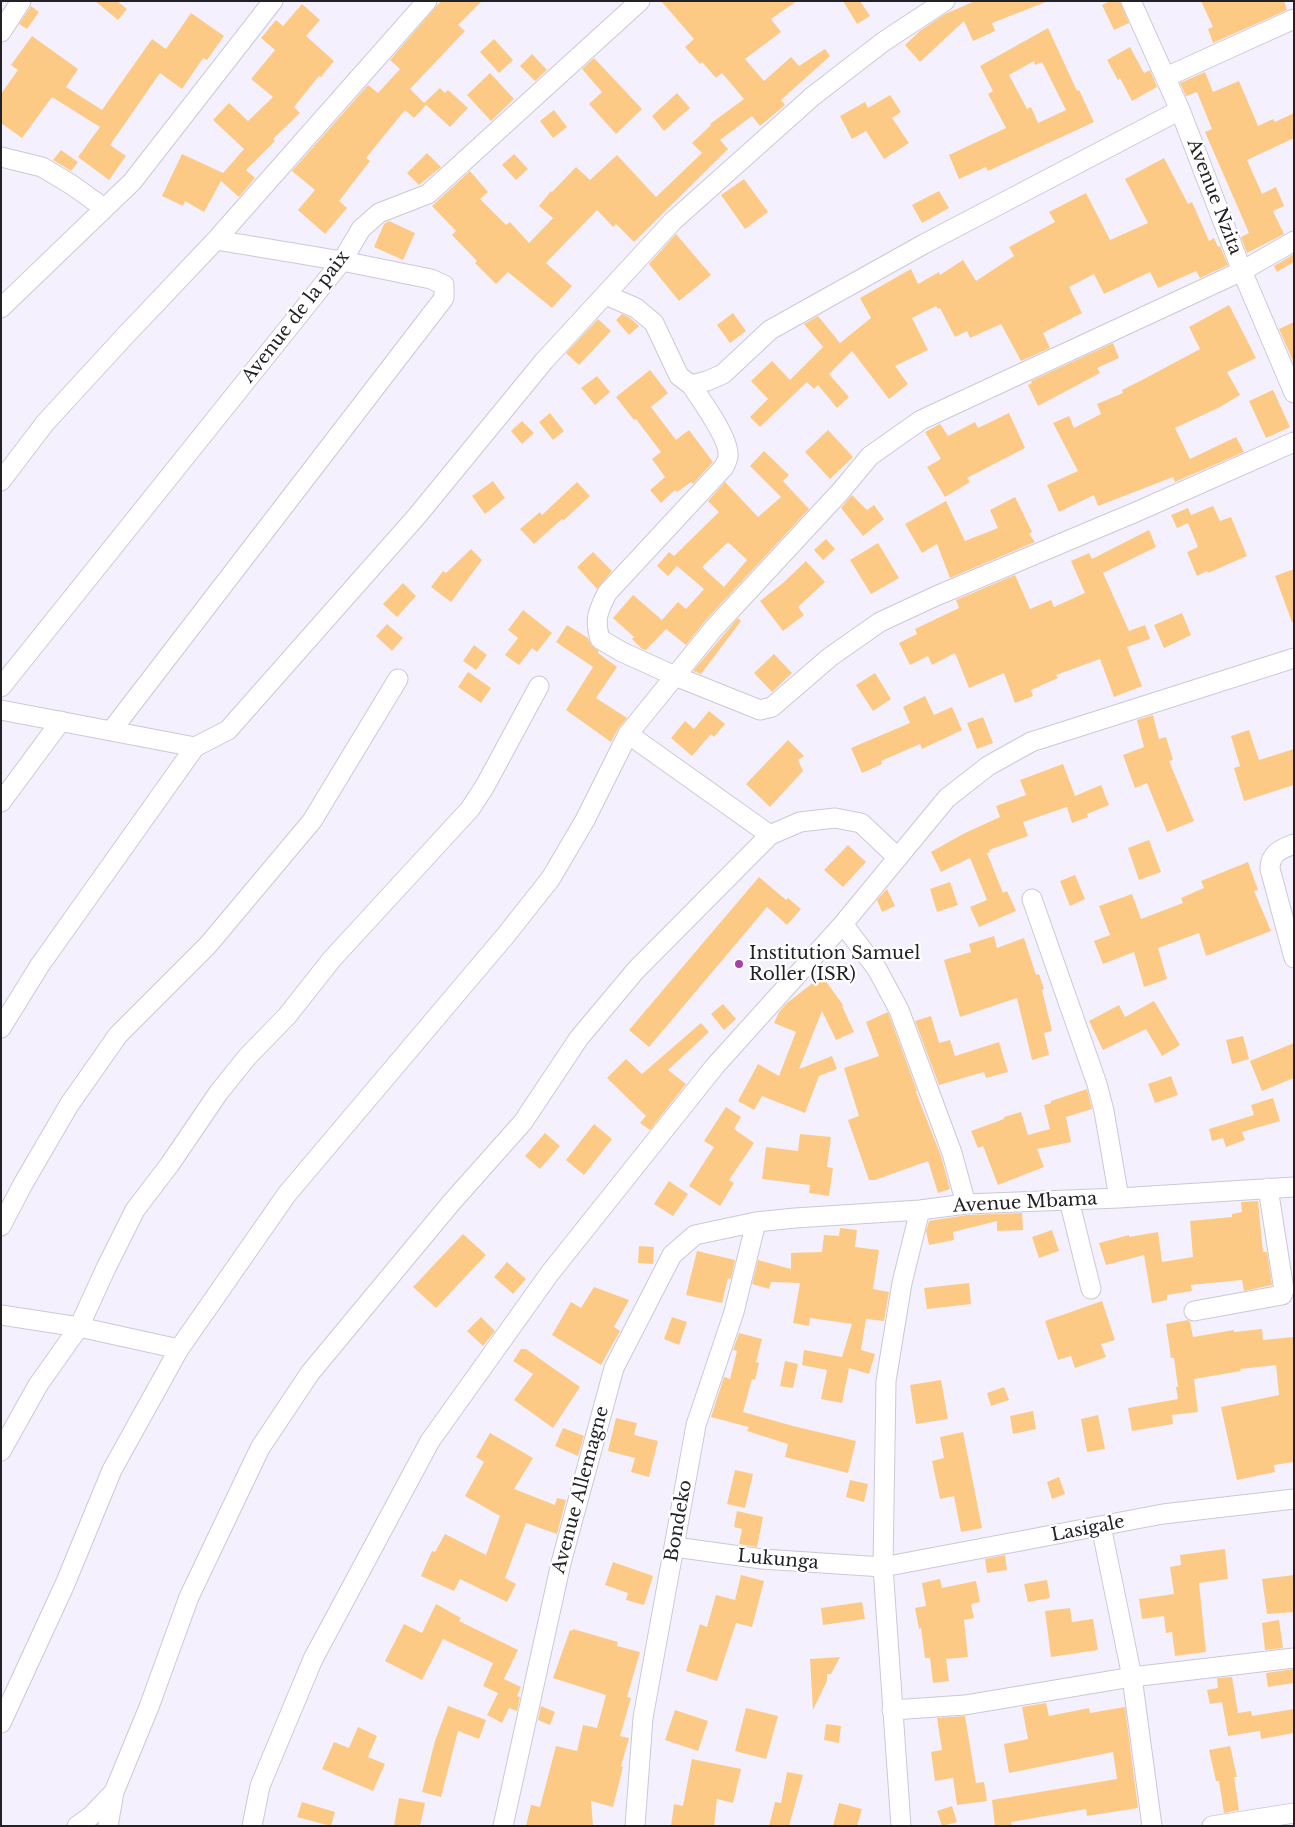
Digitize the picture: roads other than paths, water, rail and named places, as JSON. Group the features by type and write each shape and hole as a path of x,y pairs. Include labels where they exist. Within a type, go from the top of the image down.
{"street":[{"path":"1,32 21,1"},
{"path":"1,308 132,182 273,1"},
{"path":"1,481 45,423 216,240 427,1"},
{"name":"Avenue de la paix","path":"1,687 342,261 361,229 378,213 428,194 640,1"},
{"path":"1,1028 40,965 195,747 228,730 417,516 544,361 606,296 673,221 813,96 883,42 945,1"},
{"name":"Avenue Nzita","path":"1131,1 1166,76 1242,271 1294,393"},
{"path":"1166,76 1294,19"},
{"path":"691,385 723,374 770,330 924,244 1180,110"},
{"path":"1,157 42,167 72,185 104,208"},
{"path":"111,731 444,298 444,285 431,279 342,261 216,240"},
{"path":"1,1722 65,1584 112,1470 179,1350 287,1194 506,935 551,878 585,820 628,734 714,628 840,492 870,456 921,420 1242,271 1294,241"},
{"path":"606,296 636,308 654,323 679,376 691,385 714,419 726,445 728,456 724,467 607,593 599,611 596,624 600,639 622,652 675,676 760,710 772,707 830,657 880,622 936,596 1136,512 1294,442"},
{"path":"252,1826 260,1786 313,1659 430,1440 550,1273 709,1074 843,924 947,798 988,766 1031,742 1294,658"},
{"path":"1,1226 69,1105 118,1034 208,945 312,821 398,679"},
{"path":"1,1450 38,1386 79,1327 135,1210 170,1164 219,1092 248,1056 287,1016 332,959 470,809 485,786 538,686"},
{"path":"1,710 195,747"},
{"path":"1,802 61,721"},
{"path":"628,734 770,835"},
{"path":"108,1826 114,1792 149,1707 188,1597 260,1448 310,1373 451,1202 523,1122 579,1038 636,970 770,835 800,822 835,818 861,823 898,858"},
{"path":"1294,844 1279,850 1270,862 1270,869 1294,958"},
{"path":"1032,899 1097,1084 1104,1111 1119,1198"},
{"path":"843,924 877,969 899,1010 952,1153 966,1204"},
{"name":"Avenue Mbama","path":"756,1222 920,1210 966,1204 1119,1198 1294,1187"},
{"path":"1194,1311 1282,1295 1284,1290 1268,1188"},
{"path":"1069,1200 1091,1289"},
{"path":"901,1826 883,1567 886,1382 902,1283 920,1210"},
{"name":"Bondeko","path":"635,1826 643,1718 696,1426 734,1312 756,1222"},
{"name":"Avenue Allemagne","path":"503,1826 561,1563 614,1368 672,1255 695,1235 756,1222"},
{"path":"1,1315 79,1327 179,1350"},
{"name":"Lasigale","path":"883,1567 1163,1514 1294,1499"},
{"path":"1101,1526 1132,1677 1152,1826"},
{"name":"Lukunga","path":"674,1547 762,1559 883,1567"},
{"path":"892,1710 965,1705 1132,1677 1294,1658"},
{"path":"77,1826 91,1816 114,1792"},
{"path":"1212,1826 1294,1813"}],"place":[{"name":"Institution Samuel Roller (ISR)","path":"739,964"}]}
